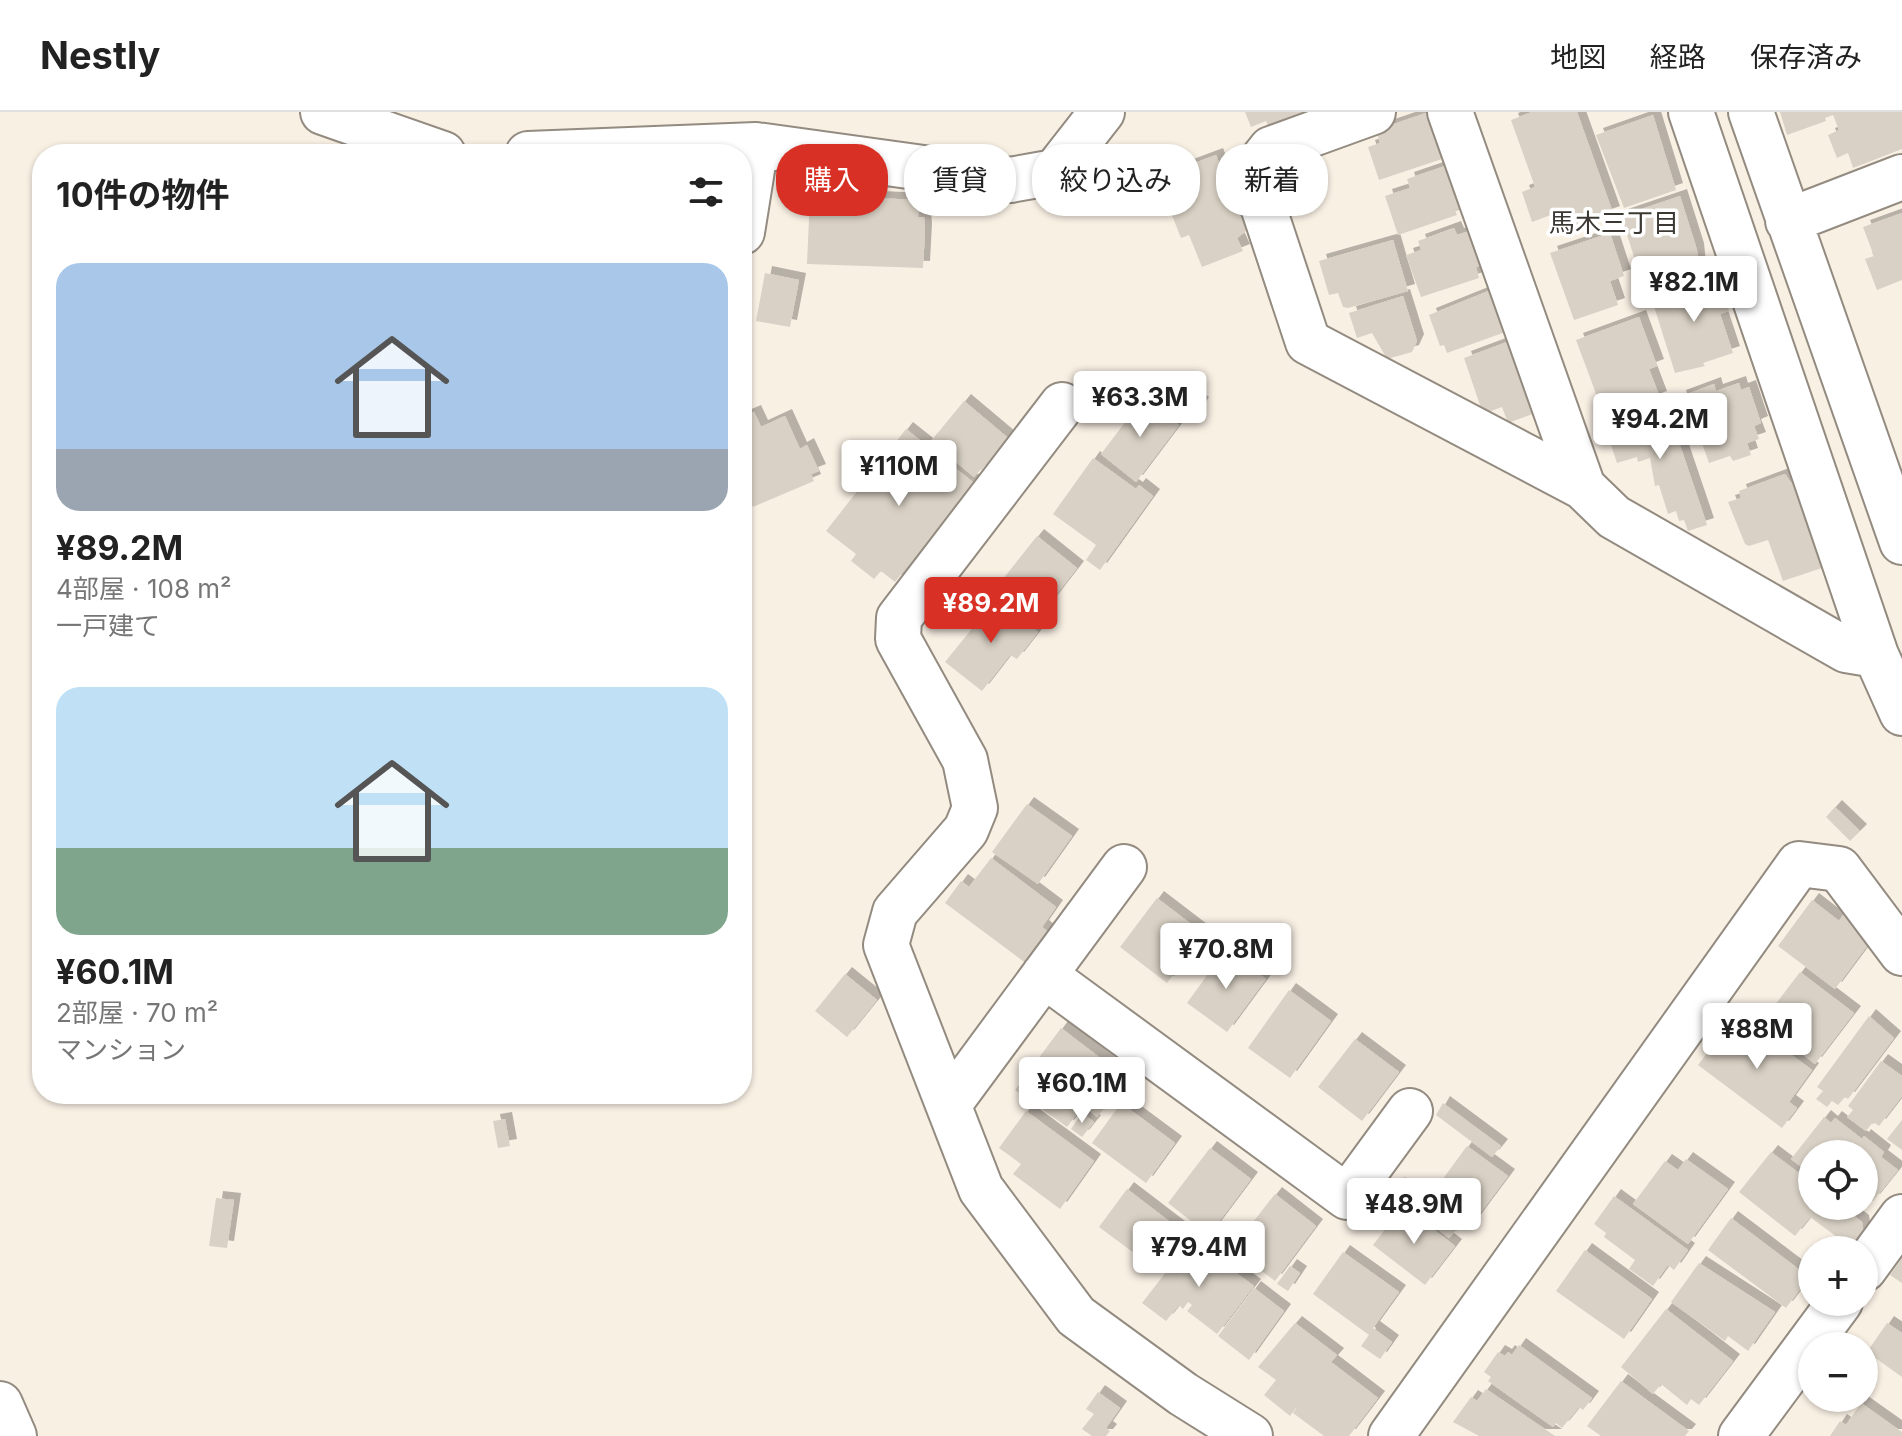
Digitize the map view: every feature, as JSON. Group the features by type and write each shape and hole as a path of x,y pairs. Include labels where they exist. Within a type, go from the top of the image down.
{"main road":[{"path":"323,112 414,144"},
{"path":"752,145 1010,180 1055,172 1102,112"},
{"path":"1373,112 1271,149 1252,173 1308,342 1583,487 1614,517 1846,650 1876,655"},
{"path":"1450,112 1583,487"},
{"path":"1691,112 1876,655 1902,713"},
{"path":"1751,112 1902,542"},
{"path":"752,170 756,145"},
{"path":"1788,221 1902,177"},
{"path":"1062,405 899,618 898,639 965,760 975,808 966,830 895,912 886,945 981,1189 1076,1316 1183,1394 1250,1436"},
{"path":"1391,1436 1799,864 1839,869 1902,953"},
{"path":"949,1104 1124,867"},
{"path":"1044,975 1347,1197 1410,1111"},
{"path":"1878,1250 1902,1217"},
{"path":"1741,1436 1830,1316"},
{"path":"0,1404 14,1436"}],"building":[{"path":"1245,112 1314,112 1269,129 1266,121 1251,127"},
{"path":"1429,112 1451,156 1379,180 1368,147 1380,143 1376,130"},
{"path":"1532,112 1577,112 1613,213 1574,227 1567,209 1532,222 1522,192 1535,187 1511,120"},
{"path":"1780,112 1902,112 1902,149 1853,168 1848,153 1837,158 1828,135 1839,130 1833,115 1825,118 1826,121 1787,135"},
{"path":"1653,115 1676,190 1624,208 1596,135"},
{"path":"1216,155 1216,216 1240,216 1246,231 1237,238 1243,251 1202,267 1189,235 1181,238 1172,216 1200,216 1200,161"},
{"path":"1448,165 1469,205 1455,210 1457,215 1398,235 1385,196 1410,188 1407,179"},
{"path":"1680,196 1697,250 1699,270 1645,291 1621,216"},
{"path":"888,199 904,199 904,216 924,217 923,268 807,264 809,216 888,216"},
{"path":"1902,213 1902,280 1877,290 1865,259 1874,256 1863,227"},
{"path":"1454,228 1457,235 1476,229 1490,262 1476,267 1479,278 1421,297 1406,255 1421,250 1418,241"},
{"path":"1610,233 1624,276 1610,281 1618,305 1574,320 1550,253"},
{"path":"1393,240 1408,291 1348,308 1343,307 1338,293 1329,295 1319,261"},
{"path":"765,273 799,280 790,327 756,321"},
{"path":"1718,275 1729,311 1720,314 1733,353 1703,363 1705,366 1675,373 1651,297"},
{"path":"1496,288 1511,330 1447,353 1444,345 1440,346 1429,315"},
{"path":"1403,296 1417,341 1412,352 1387,359 1372,333 1357,338 1349,313"},
{"path":"1639,317 1657,366 1649,369 1660,398 1605,418 1576,340"},
{"path":"1515,339 1541,411 1508,423 1502,407 1483,414 1464,358"},
{"path":"1739,383 1741,390 1749,387 1761,423 1754,426 1759,439 1747,443 1751,455 1733,461 1730,456 1709,463 1699,435 1694,437 1679,397 1714,384 1716,391"},
{"path":"1140,395 1179,425 1136,482 1101,454 1129,417 1126,415"},
{"path":"1192,397 1202,404 1194,416 1184,408"},
{"path":"964,401 1008,438 974,477 931,441"},
{"path":"1667,407 1707,525 1688,531 1684,520 1679,521 1676,511 1668,514 1659,485 1655,486 1650,458 1638,462 1637,457 1617,463 1605,427"},
{"path":"752,413 761,427 785,416 800,449 807,445 819,471 811,474 814,481 753,507 752,505"},
{"path":"906,429 974,483 895,582 881,571 874,579 851,561 856,554 826,531"},
{"path":"1093,458 1136,489 1139,485 1153,496 1100,570 1086,560 1096,545 1053,514"},
{"path":"1785,474 1792,484 1800,481 1827,559 1819,561 1822,568 1783,581 1768,540 1749,546 1745,544 1728,502 1741,498 1739,491"},
{"path":"1037,536 1077,568 1036,621 995,589"},
{"path":"996,599 1038,632 1017,659 1010,655 982,691 945,662"},
{"path":"1027,804 1072,836 1038,884 992,852"},
{"path":"1835,807 1860,831 1850,841 1826,817"},
{"path":"991,858 1056,907 1042,927 1054,937 1031,967 945,903 961,881 969,887"},
{"path":"1157,898 1204,934 1167,983 1120,947"},
{"path":"1812,900 1839,921 1843,915 1873,938 1835,989 1778,946"},
{"path":"1226,949 1266,979 1227,1032 1187,1003"},
{"path":"1800,972 1854,1013 1815,1064 1762,1022"},
{"path":"845,974 877,1000 847,1037 815,1011"},
{"path":"1289,990 1331,1021 1290,1078 1248,1048"},
{"path":"1869,1016 1894,1038 1848,1099 1845,1097 1838,1105 1832,1101 1827,1107 1816,1099 1823,1091 1817,1087"},
{"path":"1733,1019 1752,1033 1748,1038 1755,1042 1762,1033 1812,1070 1789,1102 1797,1108 1782,1128 1698,1065"},
{"path":"1061,1028 1112,1067 1067,1127 1015,1090"},
{"path":"1355,1039 1399,1072 1362,1121 1318,1087"},
{"path":"1125,1054 1138,1065 1097,1117 1085,1107"},
{"path":"1881,1061 1902,1076 1902,1096 1879,1126 1873,1122 1866,1131 1847,1117 1853,1110 1848,1106"},
{"path":"1121,1103 1175,1143 1146,1183 1092,1143"},
{"path":"1443,1103 1501,1146 1492,1157 1436,1115"},
{"path":"1026,1111 1094,1161 1060,1209 1013,1174 1021,1164 999,1148"},
{"path":"1082,1113 1094,1122 1082,1137 1071,1129"},
{"path":"1824,1117 1831,1123 1835,1118 1862,1139 1864,1136 1869,1140 1806,1140"},
{"path":"505,1119 510,1146 498,1148 493,1121"},
{"path":"1902,1120 1902,1150 1887,1139"},
{"path":"1467,1146 1508,1176 1469,1228 1428,1199"},
{"path":"1878,1147 1884,1152 1881,1157 1898,1170 1878,1195"},
{"path":"1210,1148 1251,1179 1209,1235 1168,1203"},
{"path":"1798,1150 1798,1164 1791,1159"},
{"path":"1771,1152 1798,1172 1798,1220 1808,1220 1795,1236 1739,1192"},
{"path":"1686,1159 1728,1189 1688,1244 1633,1204 1665,1161 1678,1170"},
{"path":"1398,1184 1456,1230 1449,1238 1391,1192"},
{"path":"1127,1189 1178,1228 1150,1265 1099,1227"},
{"path":"1275,1194 1316,1226 1275,1281 1232,1249"},
{"path":"1614,1196 1688,1250 1674,1270 1668,1265 1653,1286 1629,1269 1635,1260 1604,1237 1606,1233 1594,1224"},
{"path":"216,1198 234,1200 227,1248 209,1246"},
{"path":"1403,1206 1455,1246 1425,1285 1373,1245"},
{"path":"1731,1218 1798,1269 1798,1292 1786,1308 1708,1250"},
{"path":"1814,1220 1862,1222 1863,1236 1836,1236"},
{"path":"1191,1240 1254,1286 1217,1334 1187,1311 1192,1305 1188,1302 1183,1309 1179,1305 1166,1321 1142,1303"},
{"path":"1585,1250 1652,1299 1624,1339 1556,1291"},
{"path":"1343,1252 1399,1292 1373,1328 1392,1342 1380,1359 1361,1346 1369,1335 1313,1294"},
{"path":"1902,1258 1902,1283 1890,1275"},
{"path":"1699,1263 1775,1312 1748,1351 1728,1336 1725,1341 1671,1302"},
{"path":"1290,1266 1300,1273 1288,1291 1277,1284"},
{"path":"1254,1288 1284,1311 1249,1360 1218,1336"},
{"path":"1666,1309 1733,1361 1699,1405 1691,1399 1687,1405 1661,1384 1653,1394 1621,1367"},
{"path":"1295,1323 1337,1355 1331,1362 1378,1398 1349,1436 1324,1436 1293,1413 1304,1397 1290,1416 1264,1395 1276,1380 1258,1367"},
{"path":"1887,1323 1902,1333 1902,1377 1878,1360 1878,1336"},
{"path":"1519,1345 1592,1398 1583,1410 1579,1407 1562,1428 1556,1423 1553,1427 1488,1381 1491,1377 1484,1372 1498,1352 1505,1356 1508,1352 1512,1355"},
{"path":"1621,1381 1689,1431 1685,1436 1601,1436 1587,1426"},
{"path":"1486,1389 1555,1436 1479,1436 1453,1422 1471,1397 1477,1401"},
{"path":"1098,1392 1120,1408 1106,1428 1110,1431 1106,1436 1092,1436 1082,1429 1094,1414 1086,1409"},
{"path":"1855,1412 1874,1412 1902,1432 1902,1436 1830,1436 1840,1421 1846,1425"}],"district":[{"name":"馬木三丁目","path":"1614,223"}]}
